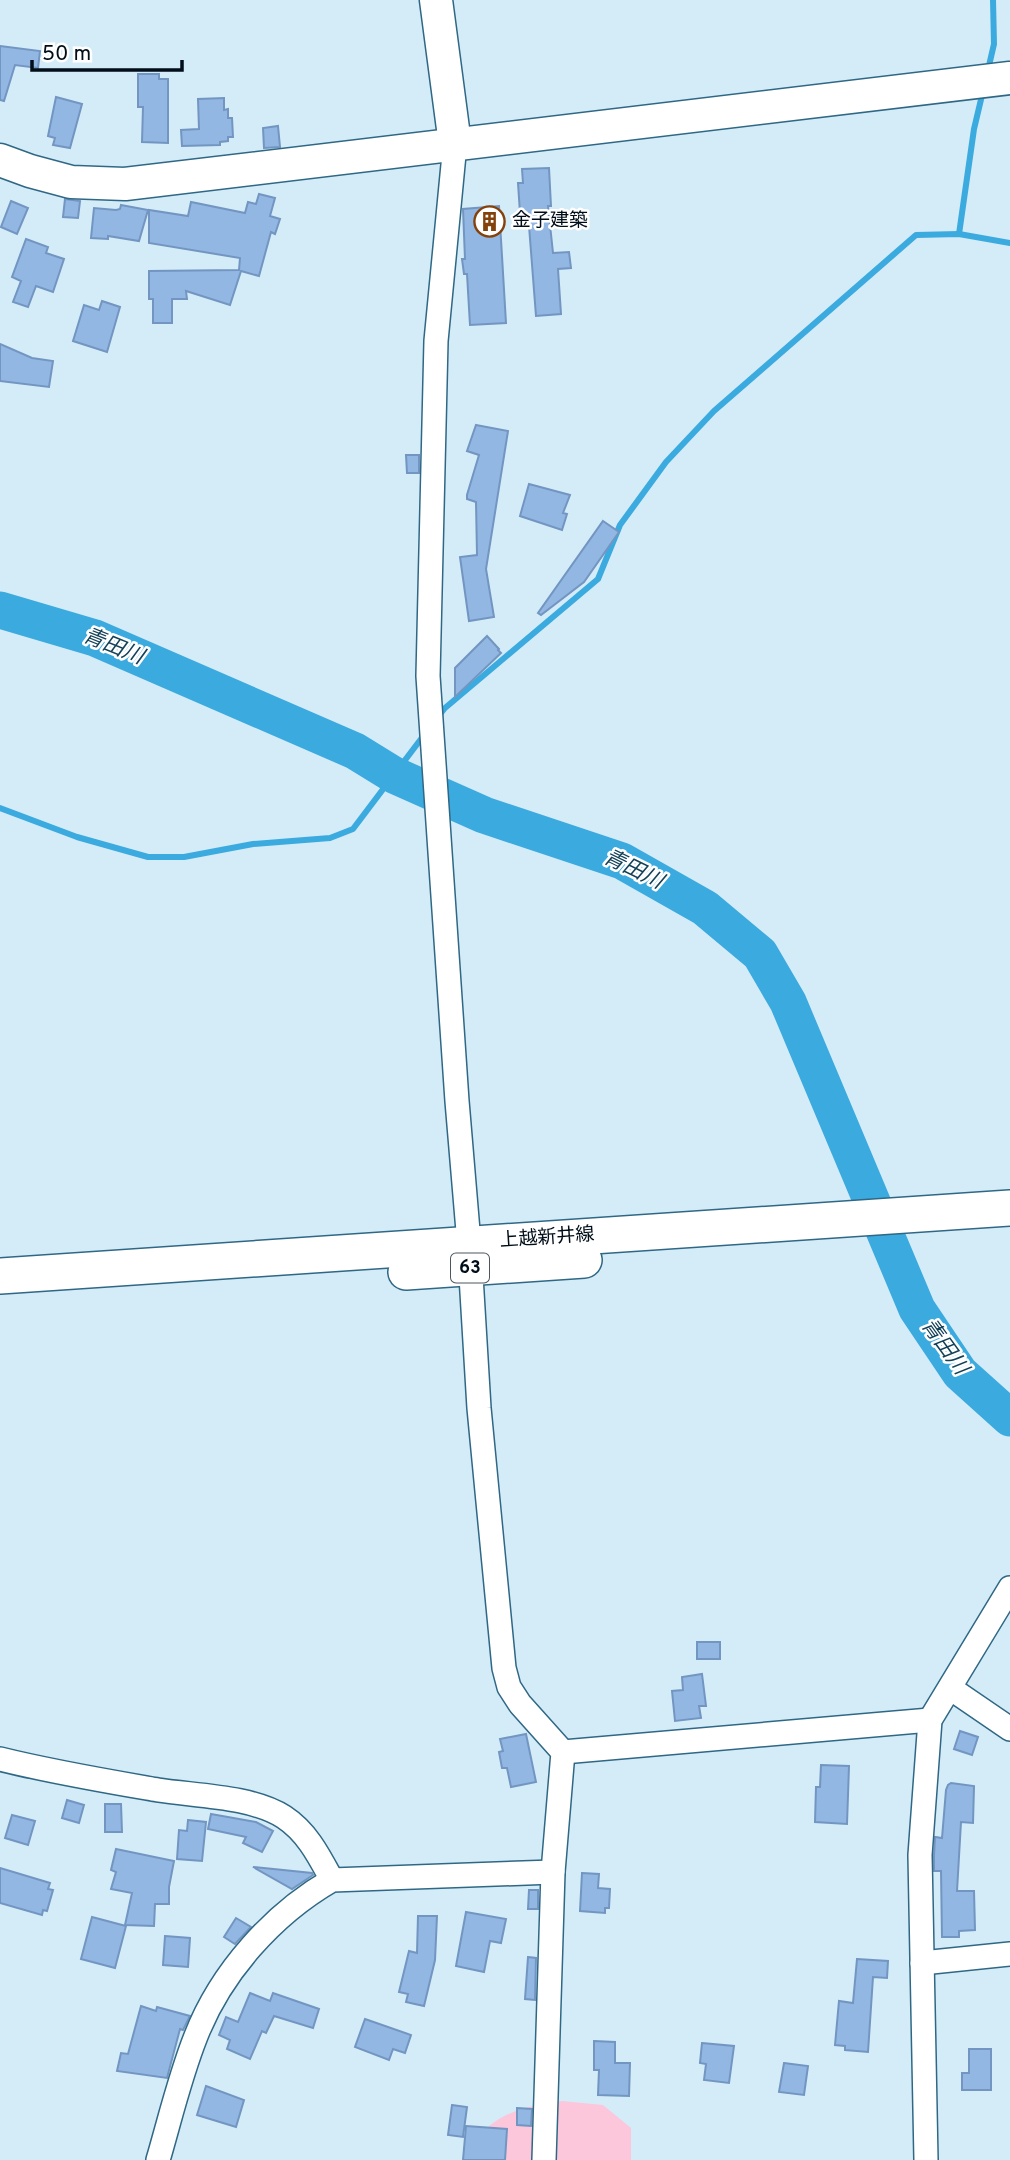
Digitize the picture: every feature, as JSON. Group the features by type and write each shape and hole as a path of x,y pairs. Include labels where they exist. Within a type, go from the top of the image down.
{"main road":[{"name":"上越新井線","path":"0,1298 470,1256 958,1223 1010,1208"},
{"name":"上越新井線","path":"958,1223 1010,1231"},
{"name":"上越新井線","path":"0,1276 470,1256"}],"street":[{"path":"436,0 455,144 436,350 428,676 479,1408 504,1668 509,1687 520,1704 563,1752 553,1872 544,2160"},
{"path":"0,160 71,181 125,184 1007,79"},
{"path":"926,2160 920,1855 930,1720 1010,1588"},
{"path":"950,1688 1010,1729"},
{"path":"563,1752 930,1720"},
{"path":"0,1759 269,1808 296,1826 311,1843 332,1880"},
{"path":"158,2160 196,2034 216,1996 244,1955 306,1895 332,1880 553,1872"},
{"path":"922,1963 1010,1954"}],"shaded area":[{"path":"562,2101 603,2105 631,2128 631,2160 467,2160 482,2133 493,2123 518,2110"}],"building":[{"path":"0,46 40,51 38,68 15,65 4,101 0,100"},
{"path":"138,74 159,74 159,79 168,79 168,143 142,142 143,107 138,107"},
{"path":"56,97 82,104 70,148 53,145 55,138 48,136"},
{"path":"224,98 224,110 228,109 228,118 232,118 233,137 228,137 228,141 220,142 220,145 182,146 181,130 199,129 198,99"},
{"path":"278,126 280,147 264,148 263,128"},
{"path":"549,168 551,206 548,206 553,253 569,252 571,268 558,269 561,314 536,316 528,213 520,213 518,183 523,183 522,169"},
{"path":"259,194 275,198 270,216 280,219 275,234 271,232 259,276 241,271 230,305 186,291 187,299 172,299 172,323 153,323 153,299 149,299 149,271 239,270 240,258 149,243 149,210 188,216 191,202 245,213 248,202 256,204"},
{"path":"65,199 80,201 78,218 63,217"},
{"path":"11,201 28,208 17,234 1,227"},
{"path":"121,205 148,210 139,241 108,236 108,239 91,238 94,208 116,210 120,209"},
{"path":"499,206 506,323 470,325 467,274 464,274 462,259 465,259 463,209"},
{"path":"26,239 48,247 46,253 64,259 53,292 36,286 28,307 13,302 21,281 12,277"},
{"path":"102,301 120,307 107,352 73,341 84,305 99,310"},
{"path":"0,344 32,358 53,361 49,387 0,381"},
{"path":"476,425 508,431 486,569 494,617 469,621 460,557 477,555 476,502 467,499 479,455 467,451"},
{"path":"406,455 419,455 419,473 407,473"},
{"path":"529,484 570,495 563,513 567,514 562,530 520,516"},
{"path":"603,521 619,532 584,582 541,615 538,613"},
{"path":"487,636 501,653 455,697 455,668"},
{"path":"697,1642 720,1642 720,1659 697,1659"},
{"path":"702,1674 706,1706 699,1706 701,1718 675,1721 672,1691 683,1690 682,1677"},
{"path":"960,1731 978,1737 972,1755 954,1749"},
{"path":"526,1734 536,1782 511,1787 507,1768 502,1768 499,1752 503,1751 500,1739"},
{"path":"821,1765 849,1766 847,1824 815,1822 816,1787 820,1787"},
{"path":"951,1783 974,1786 973,1823 961,1822 957,1891 974,1891 975,1930 959,1931 959,1937 942,1937 941,1871 934,1871 935,1837 942,1838 946,1790"},
{"path":"67,1800 84,1805 79,1823 62,1818"},
{"path":"105,1804 121,1804 122,1832 105,1832"},
{"path":"211,1814 256,1822 273,1831 262,1852 243,1843 246,1837 208,1829"},
{"path":"12,1815 35,1821 28,1845 5,1838"},
{"path":"188,1820 206,1822 202,1861 177,1859 179,1830 187,1831"},
{"path":"116,1849 174,1861 169,1904 155,1904 154,1926 125,1925 132,1893 111,1889 116,1872 111,1870"},
{"path":"253,1867 312,1873 313,1875 292,1889"},
{"path":"0,1868 50,1883 48,1889 53,1890 47,1911 43,1910 42,1915 0,1903"},
{"path":"582,1873 599,1874 598,1888 610,1889 609,1908 605,1908 605,1913 580,1911"},
{"path":"529,1890 538,1890 538,1909 528,1909"},
{"path":"466,1912 506,1919 501,1943 490,1941 484,1972 456,1966"},
{"path":"418,1916 437,1916 435,1960 424,2006 406,2002 408,1994 399,1992 409,1951 417,1953"},
{"path":"92,1917 126,1926 115,1968 81,1959"},
{"path":"236,1918 251,1927 235,1944 224,1937"},
{"path":"165,1936 190,1938 188,1967 163,1965"},
{"path":"528,1957 536,1958 535,2000 525,1999"},
{"path":"857,1959 888,1961 887,1978 873,1977 868,2052 845,2050 845,2046 835,2045 839,2001 853,2003"},
{"path":"250,1993 270,2001 273,1993 319,2009 313,2028 274,2016 266,2033 262,2031 250,2059 227,2049 230,2040 219,2035 226,2017 238,2022"},
{"path":"141,2006 156,2011 157,2007 190,2016 183,2030 180,2029 167,2078 117,2071 121,2053 128,2054"},
{"path":"365,2019 411,2035 405,2053 393,2049 389,2060 355,2047"},
{"path":"594,2041 615,2042 615,2063 630,2063 629,2096 598,2095 599,2070 594,2070"},
{"path":"702,2043 734,2046 729,2083 704,2080 706,2064 700,2063"},
{"path":"969,2049 991,2049 991,2090 962,2090 962,2073 969,2073"},
{"path":"784,2063 808,2066 804,2095 779,2092"},
{"path":"206,2086 244,2100 236,2127 197,2115"},
{"path":"452,2105 467,2107 463,2137 448,2135"},
{"path":"517,2108 532,2109 531,2126 517,2125"},
{"path":"466,2126 507,2129 505,2160 463,2160"}],"waterway":[{"path":"988,70 994,44 993,0"},
{"path":"959,234 974,129 983,91"},
{"path":"437,718 445,708 598,579 620,525 666,462 714,411 916,235 959,234 1010,243"},
{"name":"青田川","path":"0,610 95,638 355,751 394,775 484,815 622,861 705,908 760,954 788,1002 917,1309 960,1373 1010,1418"},
{"path":"0,808 77,837 148,857 184,857 253,844 330,838 353,829 424,735"}],"place":[{"name":"金子建築","path":"489,221"}]}
